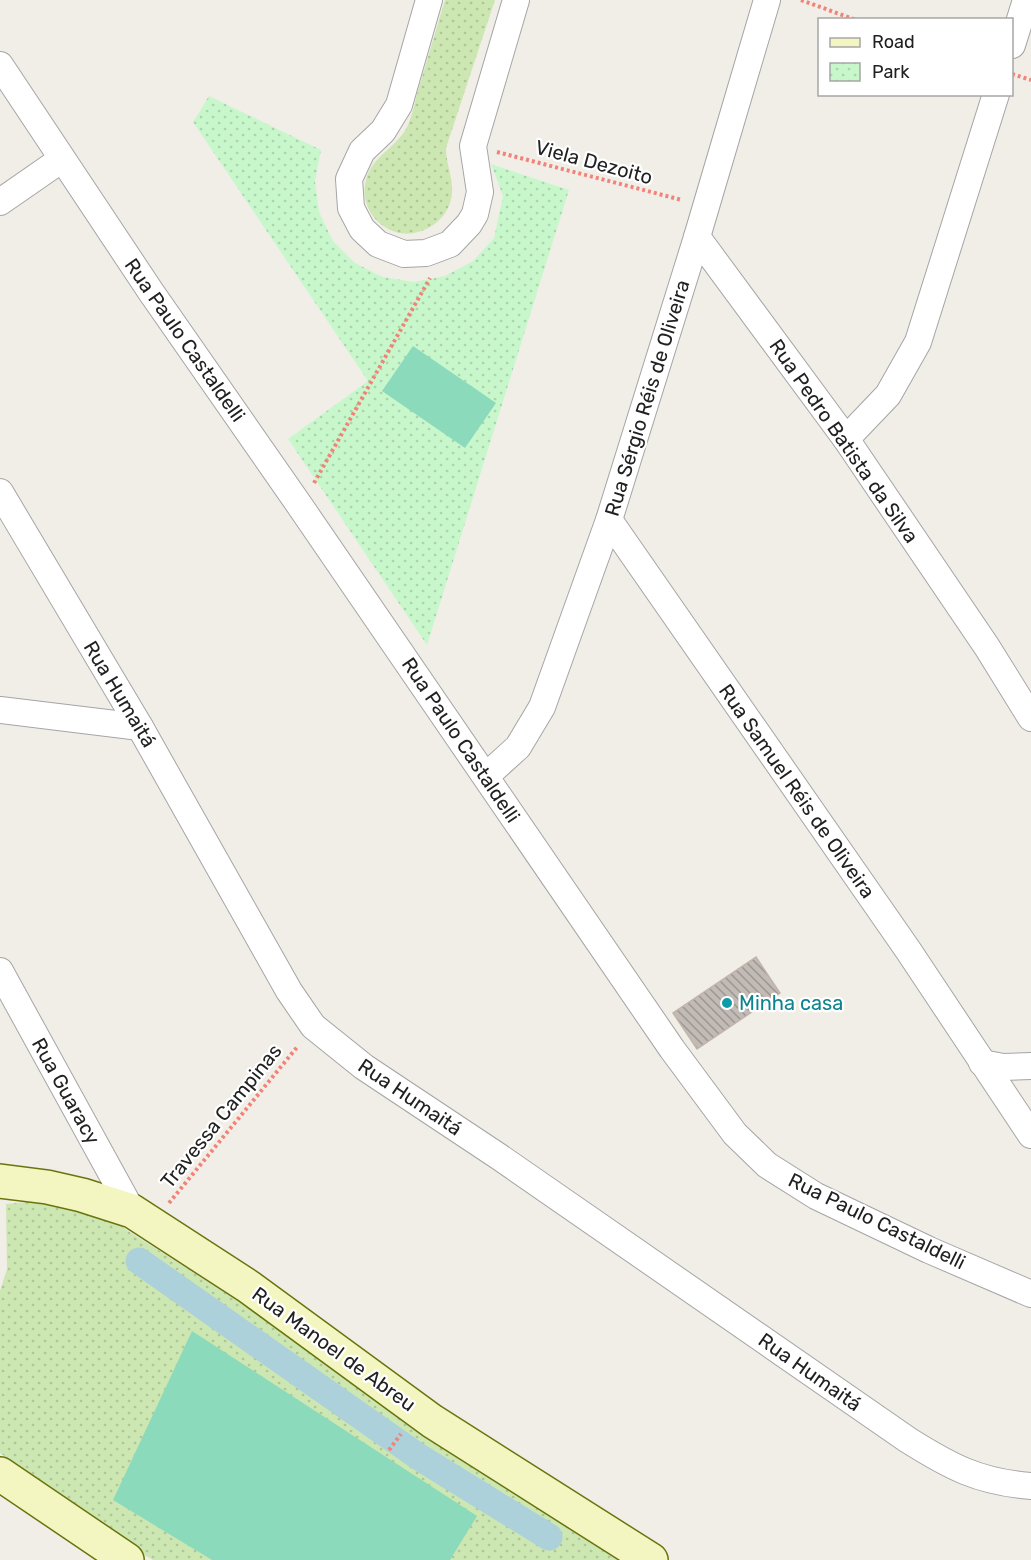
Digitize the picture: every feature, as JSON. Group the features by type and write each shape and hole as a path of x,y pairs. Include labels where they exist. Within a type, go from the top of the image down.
{"main road":[{"name":"Rua Manoel de Abreu","path":"0,1181 46,1187 81,1195 142,1218 249,1287 432,1421 651,1560"},
{"path":"0,1474 124,1559"}],"street":[{"path":"429,0 399,105 383,131 362,151 349,178 351,208 362,229 378,244 404,254 426,253 450,244 475,214 480,192 473,146 516,0"},
{"name":"Rua Sérgio Réis de Oliveira","path":"486,776 518,747 542,707 609,520 697,237 767,0"},
{"path":"1013,39 1026,0"},
{"name":"Rua Paulo Castaldelli","path":"0,65 151,292 672,1048 735,1134 767,1165 816,1196 929,1250 1031,1294"},
{"path":"846,439 888,395 918,342 995,96"},
{"path":"0,202 62,159"},
{"name":"Rua Pedro Batista da Silva","path":"697,237 846,439 987,647 1031,718"},
{"name":"Rua Humaitá","path":"0,492 140,727 289,991 313,1026 364,1067 498,1156 947,1465 974,1476 1005,1484 1031,1486"},
{"name":"Rua Samuel Réis de Oliveira","path":"609,520 908,950 1031,1135"},
{"name":"Rua Pedro Batista da Silva","path":"987,647 1009,668 1031,683"},
{"path":"0,710 140,727"},
{"name":"Rua Guaracy","path":"0,971 142,1218"},
{"path":"982,1064 1003,1067 1031,1066"}],"path":[{"path":"801,0 850,18"},
{"path":"1013,75 1031,80"},
{"name":"Viela Dezoito","path":"473,146 706,207"},
{"path":"300,506 450,244"},
{"name":"Travessa Campinas","path":"142,1218 313,1026"},
{"path":"389,1450 402,1433"}],"green space":[{"path":"445,0 495,0 446,148 452,186 450,203 445,214 428,228 406,234 395,232 379,223 368,207 365,194 366,180 373,165 403,134 409,122"},
{"path":"209,96 321,150 315,181 319,212 333,241 355,263 383,277 414,282 445,276 473,261 494,238 503,196 491,164 569,190 427,645 288,439 368,381 193,122"},
{"path":"413,346 496,403 465,448 382,391"},
{"path":"37,1201 103,1215 303,1342 634,1560 153,1560 118,1540 0,1453 0,1291 7,1269 6,1204"},
{"path":"192,1331 477,1516 450,1560 212,1560 113,1500"}],"building":[{"name":"Minha casa","path":"756,957 780,993 697,1049 673,1013"}],"waterway":[{"path":"139,1261 419,1457 549,1537"}],"place":[{"name":"Minha casa","path":"727,1003"}]}
